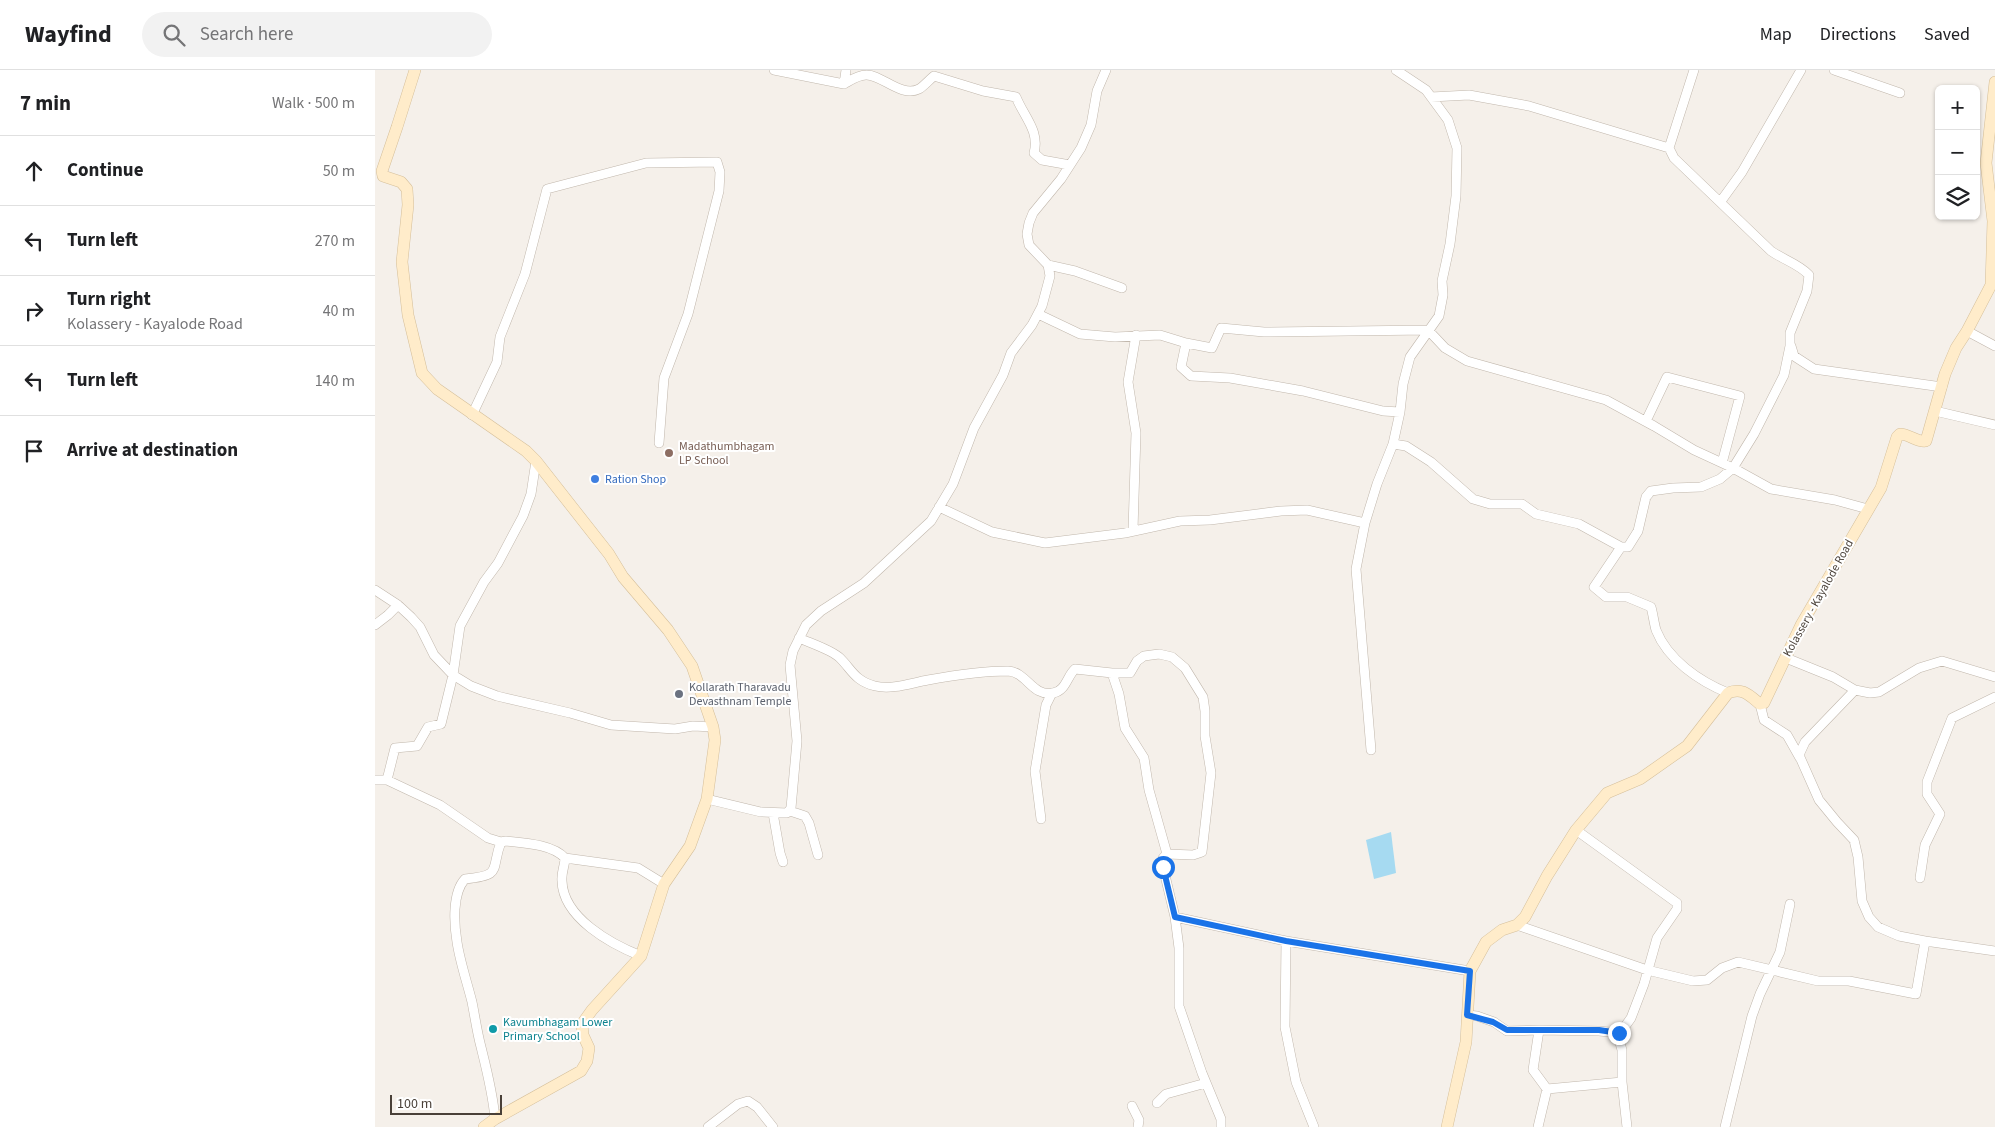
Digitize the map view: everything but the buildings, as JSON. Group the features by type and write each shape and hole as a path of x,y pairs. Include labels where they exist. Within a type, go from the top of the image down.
{"main road":[{"path":"415,70 381,171 383,176 401,182 407,189 408,205 402,262 408,315 422,373 437,389 526,451 536,462 609,554 623,577 668,630 691,666 713,727 715,740 707,799 690,846 664,884 641,956 592,1010 582,1024 583,1035 589,1048 587,1061 581,1071 484,1127"},
{"name":"Kolassery - Kayalode Road","path":"1760,704 1764,703 1801,625 1881,488 1897,437 1900,434 1906,434 1923,442 1926,441 1941,387 1956,348 1991,285 1993,221 1987,162 1995,82"},
{"path":"1447,1127 1466,1042 1470,971 1486,942 1501,930 1517,925 1525,917 1547,876 1576,830 1607,793 1640,779 1687,746 1728,693 1740,690 1760,704"}],"street":[{"path":"774,70 820,81 844,84 855,77 867,74 897,88 911,91 918,90 934,76 983,91 1015,97 1035,136 1037,144 1034,154 1042,160 1070,165"},
{"path":"844,84 846,70"},
{"path":"790,811 793,800 797,741 790,665 793,651 806,625 821,611 864,583 931,521 953,484 974,428 1003,375 1011,353 1032,325 1042,306 1050,276 1048,265 1029,245 1027,234 1029,223 1033,213 1081,148 1091,125 1097,91 1106,70"},
{"path":"1371,750 1356,569 1365,523 1377,484 1393,444 1400,412 1403,384 1410,357 1439,316 1443,295 1442,281 1450,244 1456,196 1457,148 1448,120 1426,90 1396,70"},
{"path":"1669,148 1694,70"},
{"path":"1721,201 1742,172 1801,70"},
{"path":"1834,70 1899,92"},
{"path":"1393,444 1406,446 1431,462 1473,499 1490,504 1521,504 1536,514 1579,524 1621,547 1628,546 1639,531 1646,497 1651,491 1701,487 1720,479 1733,468 1754,434 1784,375 1790,346 1790,333 1807,291 1809,275 1803,268 1771,251 1675,158 1669,148 1529,106 1469,95 1431,97"},
{"path":"472,415 497,362 500,337 525,274 547,188 646,163 717,162 720,172 719,191 689,314 664,378 659,443"},
{"path":"1048,265 1075,271 1123,288"},
{"path":"1038,314 1080,334 1115,336 1160,335 1212,348 1221,328 1264,332 1428,330 1445,348 1467,361 1606,400 1646,421 1694,450 1733,468 1771,489 1835,500 1868,509"},
{"path":"1967,331 1995,346"},
{"path":"1133,530 1136,433 1128,382 1136,335"},
{"path":"1186,342 1181,368 1191,376 1240,380 1319,394 1383,412 1400,412"},
{"path":"1790,346 1794,356 1815,369 1941,387"},
{"path":"1646,421 1667,377 1740,396 1723,463"},
{"path":"1935,411 1995,425"},
{"path":"387,780 395,748 417,746 428,727 441,724 453,675 460,626 484,582 498,563 523,516 531,494 536,462"},
{"path":"939,507 992,532 1045,543 1180,521 1307,510 1365,523"},
{"path":"1621,547 1594,587 1606,597 1627,597 1651,607 1657,630 1675,659 1704,681 1728,693"},
{"path":"375,590 397,605 420,627 434,655 453,675 471,686 497,696 570,712 611,725 675,729 693,726 713,727"},
{"path":"375,624 388,616 397,605"},
{"path":"799,638 839,657 852,674 874,686 889,687 929,680 1006,671 1020,674 1038,692 1052,693 1059,692 1065,685 1069,674 1075,668 1112,673 1130,673 1137,661 1144,656 1159,654 1172,657 1185,668 1203,697 1205,736 1211,773 1202,852 1193,855 1167,854"},
{"path":"1786,658 1833,677 1855,690 1870,693 1879,692 1911,672 1942,661 1995,677"},
{"path":"1112,673 1119,694 1125,728 1144,758 1149,790 1167,854 1162,863 1175,917 1179,948 1179,1006 1206,1083 1221,1119 1221,1127"},
{"path":"1800,758 1799,755 1805,742 1855,690"},
{"path":"1041,819 1035,771 1046,705 1052,693"},
{"path":"1920,878 1925,845 1940,814 1927,794 1927,782 1952,718 1995,697"},
{"path":"1760,704 1764,720 1787,735 1800,758 1819,800 1854,840 1858,857 1862,902 1869,917 1878,927 1899,936 1995,951"},
{"path":"375,780 387,780 440,805 487,838 501,842 536,845 558,852 565,858 638,868 664,884"},
{"path":"707,799 742,808 773,813 790,811 805,816 809,822 818,855"},
{"path":"773,813 783,862"},
{"path":"1576,830 1677,903 1677,909 1657,938 1644,984 1631,1018 1619,1033 1618,1039 1622,1050 1627,1127"},
{"path":"495,1119 490,1079 480,1046 457,941 456,919 460,884 465,879 490,874 496,866 501,842"},
{"path":"565,858 562,881 573,909 589,928 623,949 641,956"},
{"path":"1725,1127 1752,1016 1770,970 1780,952 1790,904"},
{"path":"1175,917 1286,941 1470,971"},
{"path":"1517,925 1647,970 1693,981 1707,980 1722,968 1738,962 1818,981 1849,980 1916,994 1925,941"},
{"path":"1286,941 1285,1027 1297,1082 1314,1127"},
{"path":"1467,1015 1493,1022 1507,1030 1599,1030 1619,1033"},
{"path":"1538,1127 1547,1089 1533,1070 1539,1030"},
{"path":"1547,1089 1623,1082"},
{"path":"1157,1103 1166,1094 1206,1083"},
{"path":"708,1127 737,1104 747,1101 757,1107 773,1127"},
{"path":"1132,1106 1139,1120 1137,1127"}],"water":[{"path":"1391,832 1396,873 1374,879 1366,840"}],"place":[{"name":"Madathumbhagam LP School","path":"669,453"},
{"name":"Ration Shop","path":"595,479"},
{"name":"Kollarath Tharavadu Devasthnam Temple","path":"679,694"},
{"name":"Kavumbhagam Lower Primary School","path":"493,1029"}],"route":[{"path":"1163,867 1175,917 1286,941 1470,971 1467,1015 1477,1016 1507,1030 1599,1030 1619,1033"}]}
